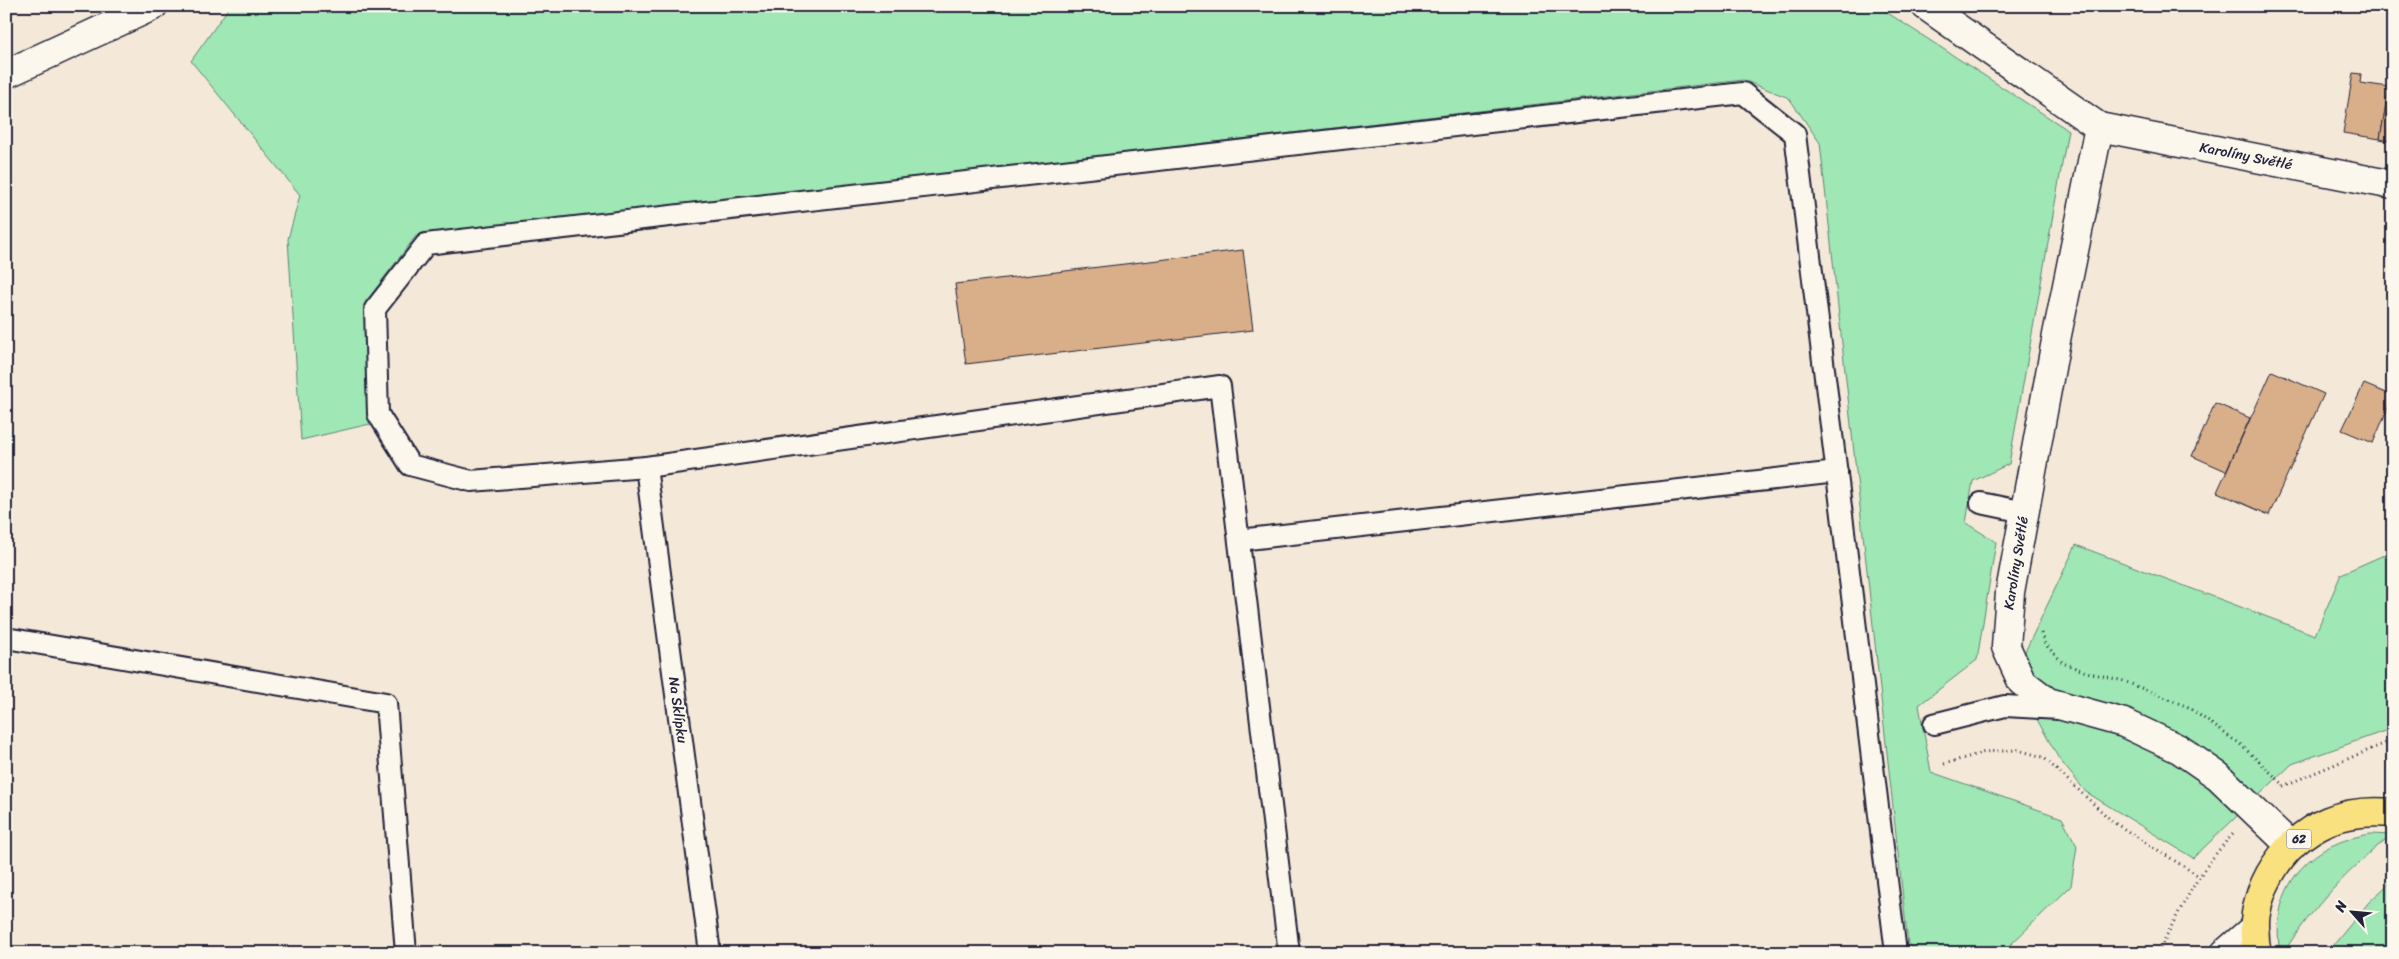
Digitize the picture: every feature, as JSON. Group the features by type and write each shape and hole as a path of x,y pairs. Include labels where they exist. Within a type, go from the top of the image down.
{"main road":[{"name":"62","path":"2256,940 2258,905 2265,883 2276,864 2290,846 2308,832 2328,821 2364,812 2393,813"}],"street":[{"path":"6,74 153,6"},
{"name":"Karolíny Světlé","path":"1926,6 2099,127 2393,185"},
{"name":"Karolíny Světlé","path":"2099,127 2024,512 2010,592 2006,647 2022,682 2048,702 2124,722 2179,748 2218,776 2290,846"},
{"path":"2225,953 2256,940"}],"lane":[{"path":"1289,953 1220,386 646,467 470,481 410,465 378,414 375,309 426,244 1743,94 1795,134 1896,953"},
{"name":"Na Sklípku","path":"646,467 710,953"},
{"path":"1239,540 1837,472"},
{"path":"1981,503 2024,512"},
{"path":"6,638 386,703 406,953"},
{"path":"1934,724 2005,706 2080,710"}],"path":[{"path":"2039,629 2045,644 2063,663 2086,672 2124,681 2188,707 2241,745 2284,785"},
{"path":"1944,764 1985,752 2018,750 2043,757 2113,822 2199,876"}],"green space":[{"path":"230,6 1877,6 2068,130 2009,464 1973,481 1966,523 1996,542 1977,660 1919,705 1931,772 2062,818 2077,846 2071,886 2002,953 1917,953 1908,944 1820,143 1789,98 1743,80 416,236 364,304 370,424 301,440 288,239 300,195 191,61"},
{"path":"2076,545 2315,635 2341,574 2393,551 2393,728 2292,764 2193,858 2086,792 2059,759 2029,705 2022,658"},
{"path":"2371,834 2391,835 2332,890 2306,920 2283,953 2280,953 2278,930 2281,908 2287,889 2298,872 2312,858 2329,847 2349,839"},
{"path":"2393,880 2393,953 2327,953 2369,902"}],"building":[{"path":"2353,73 2361,74 2360,83 2389,87 2380,139 2343,133"},
{"path":"2389,87 2393,88 2393,142 2380,139"},
{"path":"1243,250 1253,330 966,364 955,284"},
{"path":"2272,371 2324,394 2269,515 2217,492"},
{"path":"2364,384 2393,396 2373,443 2342,430"},
{"path":"2215,403 2250,418 2226,471 2192,456"}]}
